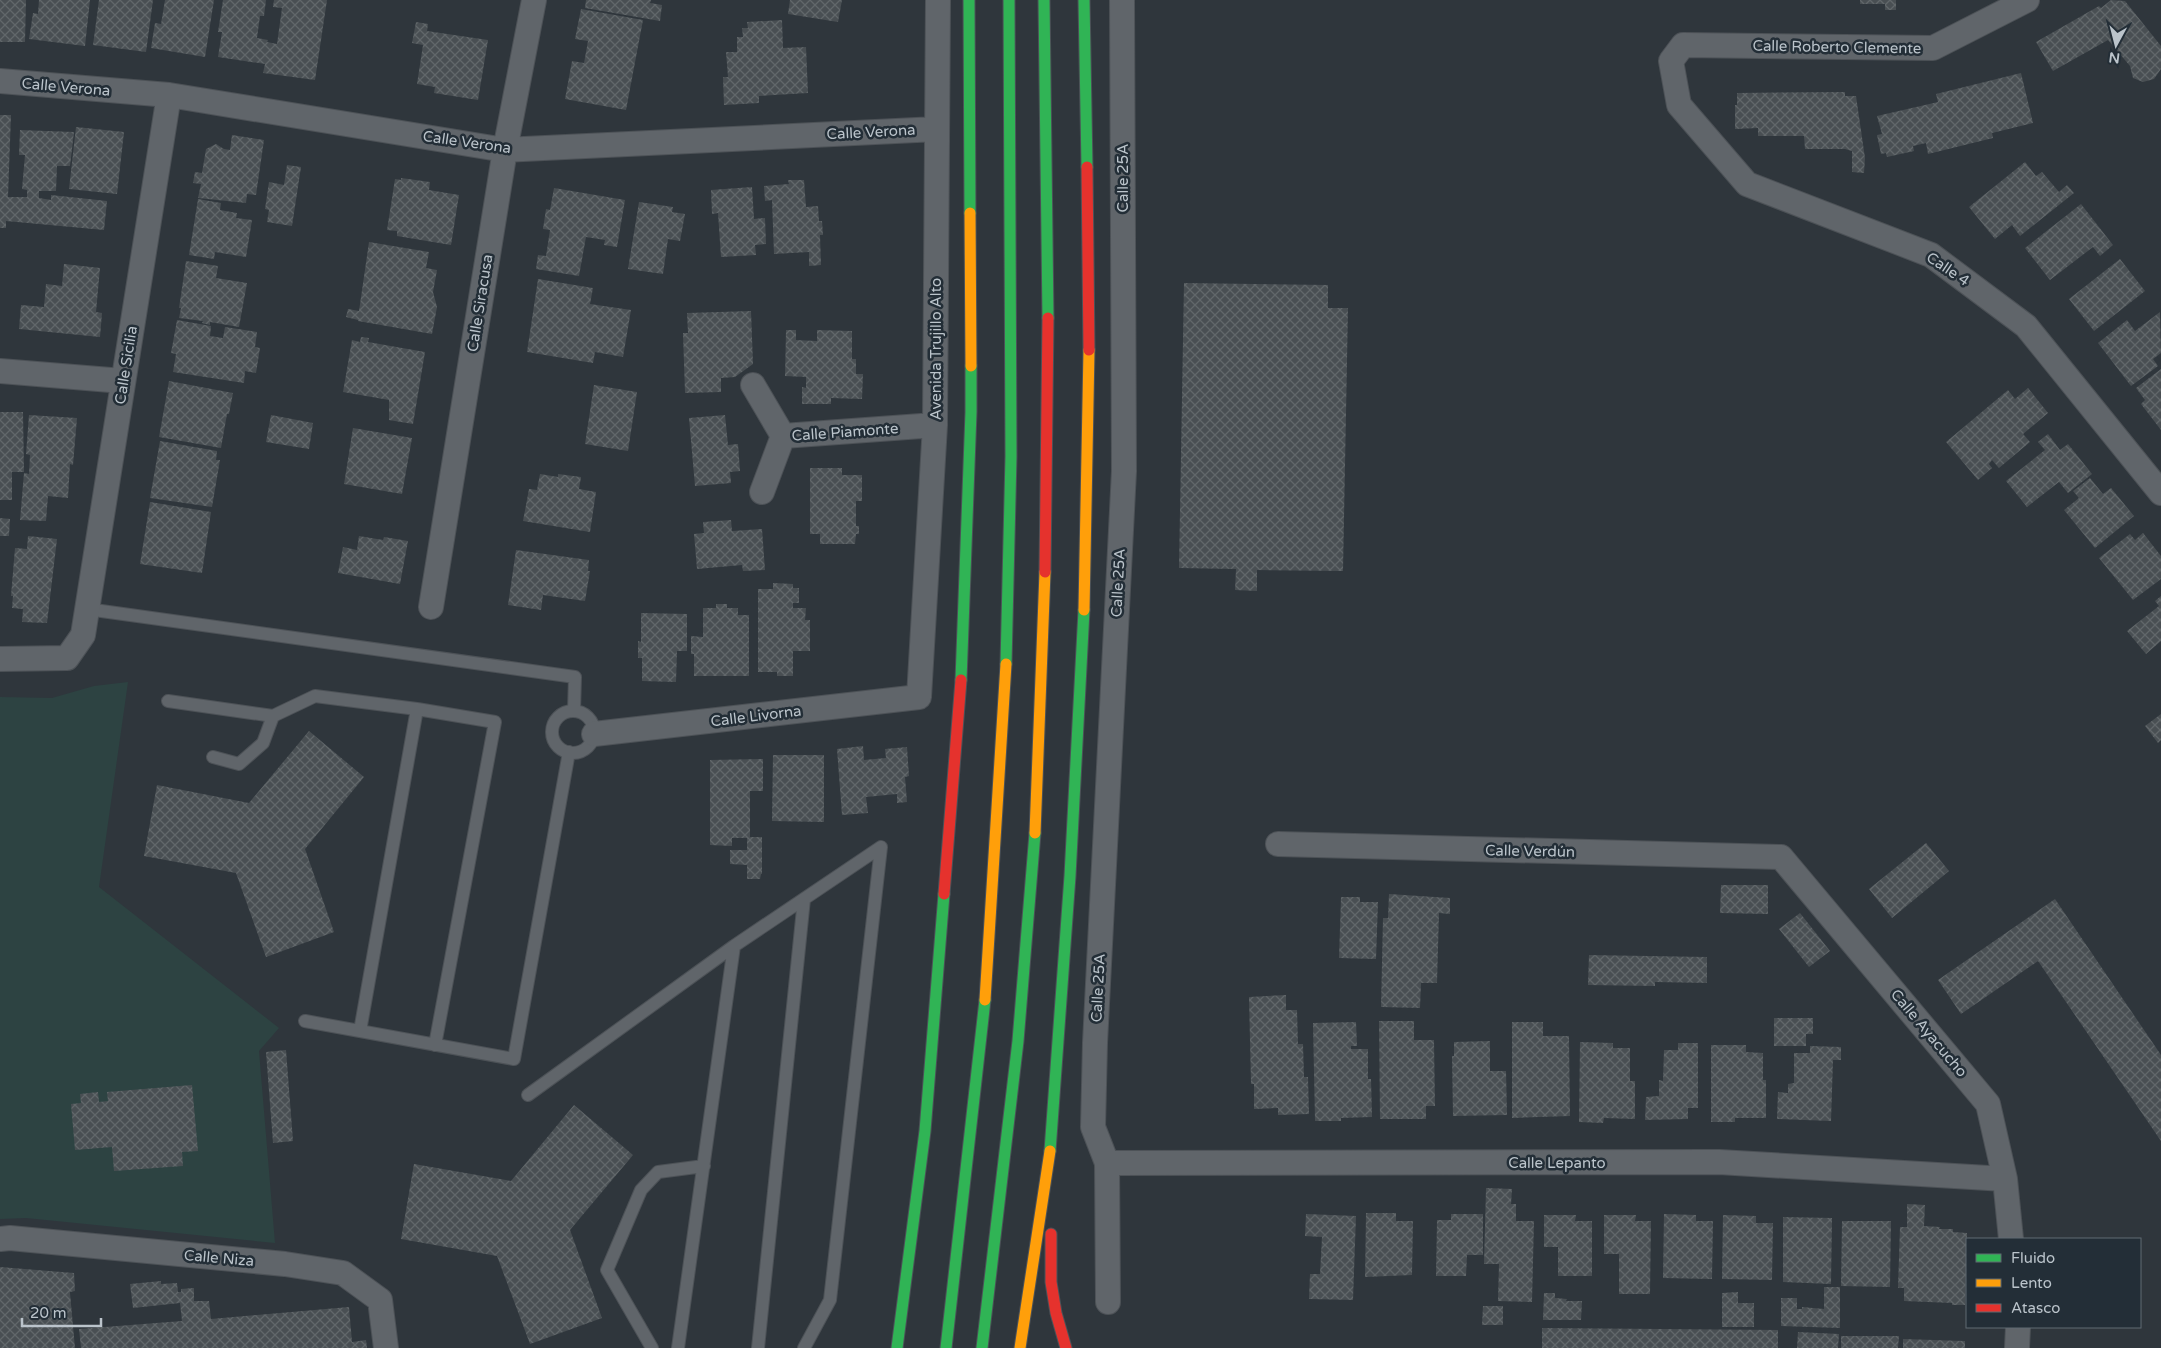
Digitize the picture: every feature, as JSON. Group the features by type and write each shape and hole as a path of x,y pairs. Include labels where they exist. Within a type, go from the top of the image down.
{"highway":[{"path":"897,1348 924,1132 960,698 971,412 969,0"},
{"path":"946,1348 984,1018 1006,671 1011,456 1009,0"},
{"path":"982,1348 1002,1196 1018,1052 1040,737 1048,417 1044,0"},
{"path":"1020,1348 1050,1149 1070,876 1086,561 1089,322 1084,0"},
{"path":"1050,1149 1053,1194 1051,1282 1056,1313 1066,1348"},
{"path":"887,1348 899,1326"}],"street":[{"name":"Calle Siracusa","path":"431,607 505,150 534,0"},
{"name":"Avenida Trujillo Alto","path":"919,697 935,425 938,0"},
{"name":"Calle 25A","path":"1107,1163 1093,1127 1095,1043 1124,471 1122,0"},
{"name":"Calle Roberto Clemente","path":"1676,87 1671,61 1683,45 1933,48 2027,0"},
{"name":"Calle Verona","path":"0,81 169,95 505,150 937,129"},
{"name":"Calle 4","path":"1676,87 1680,105 1748,184 1930,255 2026,326 2161,493"},
{"name":"Calle Sicilia","path":"0,659 66,658 82,635 169,95"},
{"path":"0,371 123,380"},
{"path":"753,385 783,436"},
{"name":"Calle Piamonte","path":"762,492 783,436 935,425"},
{"name":"Calle Livorna","path":"594,734 919,697"},
{"name":"Calle Verdún","path":"1278,844 1781,857"},
{"name":"Calle Ayacucho","path":"1781,857 1988,1104 2005,1179 2010,1238"},
{"name":"Calle Lepanto","path":"1107,1163 1719,1162 2005,1179"},
{"path":"1107,1163 1108,1302"},
{"name":"Calle Niza","path":"0,1239 10,1238 285,1264 343,1273 380,1300 386,1348"},
{"path":"2017,1348 2018,1328"}],"lane":[{"path":"87,609 575,677 574,711"},
{"path":"168,700 273,716 315,696 417,709 496,722 435,1045"},
{"path":"360,1031 417,709"},
{"path":"574,711 587,716 594,727 594,734 588,747 576,753 557,746 552,733 556,720 560,715 574,711"},
{"path":"213,758 239,764 263,743 273,716"},
{"path":"306,1020 514,1059 569,752"},
{"path":"528,1095 734,946 881,847 830,1300 804,1348"},
{"path":"758,1348 804,899"},
{"path":"678,1348 734,946"},
{"path":"652,1348 607,1270 641,1190 658,1172 704,1166"}],"green space":[{"path":"128,682 99,887 279,1028 259,1051 275,1243 26,1218 0,1219 0,697 52,698 94,686"}],"building":[{"path":"0,0 26,0 25,42 0,42"},
{"path":"39,0 90,0 85,46 29,39 33,13 38,14"},
{"path":"99,0 153,0 146,52 93,45"},
{"path":"165,0 214,0 205,57 151,48 155,23 161,24"},
{"path":"223,0 266,0 264,16 260,16 257,38 277,44 282,8 273,7 274,0 327,0 315,80 263,73 265,64 218,57 222,32 218,32"},
{"path":"586,0 651,0 650,3 662,5 660,21 585,8"},
{"path":"790,0 842,0 838,22 788,14"},
{"path":"1860,0 1896,0 1896,10 1885,10 1885,4 1860,4"},
{"path":"2111,0 2125,1 2161,46 2161,69 2154,79 2143,82 2133,78 2130,66 2108,40 2053,71 2036,42 2099,6 2101,8"},
{"path":"581,9 643,20 626,110 565,99 572,61 584,63 588,41 575,39"},
{"path":"782,20 783,48 806,47 808,93 759,96 759,103 724,105 723,77 728,77 726,52 737,52 737,37 743,37 742,28 748,28 747,22"},
{"path":"416,22 428,24 427,31 488,40 478,100 434,93 435,87 417,84 423,45 412,43"},
{"path":"2021,73 2033,123 1992,133 1993,138 1928,154 1926,143 1913,146 1914,151 1887,157 1886,153 1881,154 1877,135 1882,134 1877,116 1938,102 1936,94"},
{"path":"1845,92 1845,96 1856,96 1865,158 1864,173 1852,172 1852,151 1845,149 1805,149 1804,136 1758,136 1758,128 1735,129 1737,93"},
{"path":"0,115 11,115 8,197 27,197 27,190 22,189 25,155 19,155 20,130 74,132 70,166 57,166 56,191 39,191 39,198 51,200 51,195 107,201 104,230 6,221 6,228 0,228"},
{"path":"76,127 124,132 117,194 69,189"},
{"path":"232,135 264,140 256,195 247,194 246,203 198,198 201,184 193,183 195,172 202,173 206,149 216,144 230,150"},
{"path":"2025,162 2036,176 2042,172 2059,192 2067,185 2074,193 2020,236 2012,225 1995,239 1969,207"},
{"path":"287,165 301,167 292,226 267,222 269,210 265,209 269,182 284,185"},
{"path":"401,178 430,182 429,190 459,195 451,245 397,236 397,231 387,230 395,179 401,180"},
{"path":"788,180 804,180 806,207 818,206 819,221 822,221 823,235 820,235 821,265 809,266 809,252 774,254 772,200 765,201 764,186 789,184"},
{"path":"752,187 754,219 765,218 766,244 755,245 756,255 721,257 718,213 712,214 711,190"},
{"path":"554,188 625,200 617,247 604,245 605,240 586,237 579,276 536,269 538,255 546,256 550,230 543,229 546,209 550,210"},
{"path":"198,199 221,203 220,210 237,213 236,218 252,220 246,257 215,252 214,259 189,255"},
{"path":"639,202 673,207 672,212 685,214 680,241 668,239 663,274 628,269"},
{"path":"2081,204 2113,245 2100,256 2093,247 2050,280 2025,248"},
{"path":"369,242 429,252 426,268 437,270 433,292 437,307 432,334 358,321 346,317 348,309 359,311"},
{"path":"2120,259 2145,291 2094,331 2069,299"},
{"path":"186,261 218,266 216,278 247,283 239,327 210,322 210,325 202,323 203,321 179,318"},
{"path":"64,264 100,268 96,312 102,313 100,337 19,329 21,305 44,307 46,284 62,286"},
{"path":"538,279 593,288 590,304 631,310 623,357 595,352 593,363 527,352"},
{"path":"1184,283 1328,285 1328,308 1348,308 1343,571 1257,570 1257,591 1235,590 1236,569 1179,568"},
{"path":"751,311 753,364 735,377 721,378 721,392 685,393 683,333 688,333 687,313"},
{"path":"2160,312 2161,353 2153,359 2158,366 2131,386 2098,343 2127,320 2135,331"},
{"path":"177,320 211,326 210,336 223,338 225,327 257,332 255,347 260,348 256,373 245,371 244,383 173,372 176,354 171,353"},
{"path":"786,330 796,330 796,340 817,341 817,330 852,331 852,359 856,359 856,374 863,374 862,399 831,398 831,404 802,404 802,387 806,388 806,377 785,376"},
{"path":"361,337 369,338 368,342 425,352 413,424 389,420 389,400 343,392 352,340 360,342"},
{"path":"2161,369 2161,430 2141,404 2145,400 2136,388"},
{"path":"169,381 233,393 221,448 159,437"},
{"path":"594,385 637,392 628,451 585,444"},
{"path":"2028,388 2048,413 2023,434 2030,442 1999,468 1992,460 1989,464 1992,468 1978,480 1946,442 2008,390 2015,399"},
{"path":"0,412 23,412 24,472 12,472 12,500 0,500"},
{"path":"29,415 77,418 73,465 70,464 68,498 48,496 46,521 20,520 24,473 29,474 30,455 26,454"},
{"path":"271,415 313,423 309,449 266,442"},
{"path":"725,415 728,445 738,444 740,471 730,472 731,483 695,486 689,418"},
{"path":"353,428 412,438 402,494 344,484"},
{"path":"2048,434 2060,450 2068,444 2092,474 2068,493 2059,482 2027,507 2006,481 2045,450 2038,442"},
{"path":"160,441 217,451 216,460 220,460 212,507 150,498"},
{"path":"810,468 842,468 842,475 862,475 862,501 856,501 856,526 859,526 859,534 856,534 855,544 820,544 820,534 810,534"},
{"path":"540,474 558,477 558,474 581,477 579,489 596,492 590,532 523,521 529,489 537,490"},
{"path":"2090,478 2103,494 2111,488 2134,516 2095,548 2064,510 2079,498 2073,491"},
{"path":"150,502 211,512 202,573 140,564"},
{"path":"0,518 10,519 9,536 0,536"},
{"path":"731,520 732,531 762,529 765,570 743,571 742,565 697,569 694,534 704,533 703,522"},
{"path":"2143,533 2161,556 2161,579 2133,600 2099,558 2130,534 2135,540"},
{"path":"28,536 57,539 47,623 22,622 23,609 12,608 13,596 11,596 15,548 27,549"},
{"path":"359,536 383,540 384,537 408,541 400,584 338,573 343,547 357,550"},
{"path":"516,550 589,560 588,571 590,571 585,601 543,595 541,610 508,605"},
{"path":"773,583 793,584 793,588 799,588 799,603 793,603 793,608 806,608 805,620 810,620 810,651 793,651 793,676 777,676 777,672 758,672 758,589 773,589"},
{"path":"2161,596 2161,641 2146,654 2127,631 2159,606 2155,601"},
{"path":"716,604 727,604 727,608 738,608 738,615 749,615 749,676 694,676 694,654 691,654 691,636 703,637 703,608 716,608"},
{"path":"641,613 687,614 687,651 677,651 676,682 642,681 642,658 638,658 638,641 641,642"},
{"path":"2161,714 2161,740 2158,743 2145,726"},
{"path":"309,731 364,777 305,849 334,932 266,957 236,873 144,856 157,785 249,803"},
{"path":"863,746 864,760 886,758 885,749 907,747 909,776 905,777 907,802 897,803 897,794 866,797 868,813 842,815 837,749"},
{"path":"773,755 824,755 824,822 772,821"},
{"path":"763,759 763,791 750,791 750,837 762,837 762,874 760,879 747,879 747,865 730,864 730,850 747,850 747,838 732,838 732,846 710,845 710,760"},
{"path":"1926,843 1949,871 1892,918 1869,889"},
{"path":"1721,885 1768,885 1768,914 1720,913"},
{"path":"1389,894 1450,898 1450,914 1439,913 1437,983 1421,983 1420,1008 1381,1007 1383,918 1388,918"},
{"path":"1341,897 1360,897 1360,902 1378,902 1376,959 1339,958"},
{"path":"2055,899 2161,1055 2161,1141 2038,961 1961,1014 1938,980"},
{"path":"1800,913 1830,951 1809,967 1779,929"},
{"path":"1589,955 1707,957 1707,983 1655,982 1655,986 1588,985"},
{"path":"1286,995 1286,1010 1297,1010 1298,1044 1303,1044 1304,1077 1308,1077 1309,1114 1278,1115 1278,1108 1254,1109 1254,1084 1251,1084 1249,997"},
{"path":"1774,1018 1813,1018 1813,1034 1806,1034 1806,1046 1774,1046"},
{"path":"1379,1021 1414,1021 1414,1040 1434,1040 1435,1106 1426,1106 1426,1119 1380,1119"},
{"path":"1356,1022 1357,1046 1351,1046 1351,1049 1368,1049 1368,1079 1371,1079 1372,1117 1341,1118 1341,1121 1315,1121 1313,1023"},
{"path":"1512,1022 1543,1022 1543,1036 1569,1036 1570,1116 1512,1118"},
{"path":"1490,1041 1490,1071 1506,1071 1507,1115 1453,1116 1452,1056 1454,1056 1454,1042"},
{"path":"1580,1042 1613,1043 1613,1048 1630,1048 1630,1081 1635,1081 1635,1119 1604,1118 1603,1123 1579,1122"},
{"path":"1678,1043 1698,1043 1698,1108 1688,1108 1688,1119 1645,1120 1646,1097 1659,1096 1659,1080 1663,1081 1664,1050 1678,1050"},
{"path":"1711,1045 1746,1045 1746,1052 1763,1053 1763,1080 1766,1080 1766,1118 1735,1118 1735,1122 1711,1122"},
{"path":"1810,1046 1841,1047 1841,1060 1833,1060 1831,1121 1777,1119 1778,1092 1788,1093 1788,1084 1794,1083 1794,1053 1810,1053"},
{"path":"286,1050 293,1141 273,1143 266,1052"},
{"path":"192,1085 198,1151 182,1152 183,1166 114,1171 112,1147 75,1150 71,1104 81,1103 80,1094 98,1092 99,1102 108,1101 107,1092"},
{"path":"574,1105 633,1155 570,1230 602,1318 530,1344 497,1256 401,1239 414,1164 511,1181"},
{"path":"1486,1188 1512,1189 1511,1204 1516,1204 1516,1221 1534,1221 1532,1302 1498,1301 1499,1264 1484,1264"},
{"path":"1907,1204 1925,1205 1924,1226 1953,1229 1953,1232 1967,1233 1965,1305 1904,1301 1904,1288 1898,1288 1900,1227 1907,1227"},
{"path":"1366,1213 1396,1213 1396,1221 1413,1221 1412,1275 1365,1277"},
{"path":"1306,1214 1356,1216 1353,1300 1309,1299 1310,1274 1320,1274 1322,1237 1305,1236"},
{"path":"1451,1214 1483,1214 1483,1255 1467,1255 1466,1276 1436,1276 1437,1220 1451,1220"},
{"path":"1664,1214 1696,1215 1696,1221 1713,1221 1712,1279 1663,1278"},
{"path":"1544,1215 1576,1215 1575,1221 1592,1221 1592,1276 1558,1276 1558,1247 1544,1247"},
{"path":"1604,1215 1636,1215 1635,1221 1651,1221 1650,1294 1619,1294 1619,1254 1604,1254"},
{"path":"1723,1215 1756,1216 1756,1223 1773,1223 1772,1280 1722,1279"},
{"path":"1783,1217 1832,1218 1831,1284 1783,1282"},
{"path":"1842,1221 1891,1221 1890,1287 1841,1286"},
{"path":"0,1267 74,1273 75,1291 70,1293 75,1348 0,1348"},
{"path":"161,1281 161,1284 177,1283 178,1292 181,1292 181,1289 194,1288 194,1301 209,1301 211,1319 349,1307 352,1342 366,1340 367,1348 81,1348 79,1329 182,1321 180,1303 133,1308 130,1284"},
{"path":"1824,1287 1840,1287 1840,1328 1781,1326 1781,1298 1797,1298 1797,1309 1802,1309 1802,1307 1824,1309"},
{"path":"1738,1292 1738,1303 1754,1303 1754,1327 1722,1327 1722,1293"},
{"path":"1544,1293 1555,1293 1555,1298 1567,1299 1566,1301 1582,1301 1581,1320 1543,1320"},
{"path":"1483,1306 1503,1306 1503,1325 1482,1325"},
{"path":"1542,1328 1778,1330 1778,1348 1542,1348"},
{"path":"1798,1332 1839,1334 1838,1348 1797,1348"},
{"path":"1841,1336 1899,1336 1898,1348 1841,1348"},
{"path":"1903,1339 1965,1341 1965,1348 1903,1348"}],"traffic: fast":[{"path":"969,0 970,213"},
{"path":"1006,664 1011,456 1009,0"},
{"path":"1044,0 1048,318"},
{"path":"1084,0 1087,167"},
{"path":"961,680 971,366"},
{"path":"1050,1151 1070,876 1084,610"},
{"path":"982,1348 1018,1041 1035,833"},
{"path":"897,1348 925,1131 944,894"},
{"path":"946,1348 985,1000"}],"traffic: slow":[{"path":"970,213 971,366"},
{"path":"1084,610 1089,350"},
{"path":"1035,833 1045,572"},
{"path":"985,1000 1006,664"},
{"path":"1020,1348 1050,1151"}],"traffic: jam":[{"path":"1087,167 1089,350"},
{"path":"1045,572 1048,318"},
{"path":"944,894 961,680"},
{"path":"1051,1234 1051,1282 1056,1313 1066,1348"}]}
